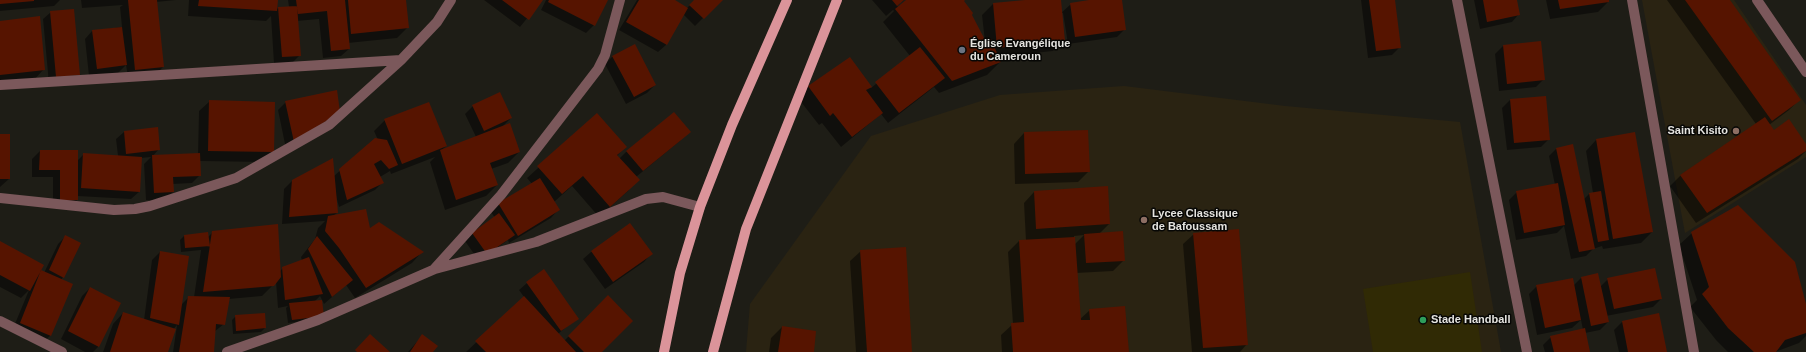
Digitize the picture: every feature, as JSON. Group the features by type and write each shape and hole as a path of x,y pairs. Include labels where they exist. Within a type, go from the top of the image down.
{"main road":[{"path":"664,352 680,273 700,208 732,125 787,0"},
{"path":"713,352 746,229 837,0"}],"street":[{"path":"0,198 114,210 135,209 150,206 236,178 330,125 401,60 437,22 451,0"},
{"path":"435,269 500,195 598,69 605,56 620,0"},
{"path":"1457,0 1527,352"},
{"path":"1632,0 1694,352"},
{"path":"1756,0 1806,72"},
{"path":"0,85 401,60"},
{"path":"227,352 318,320 435,269 536,242 646,200 663,197 700,208"},
{"path":"0,321 62,352"}],"shaded area":[{"name":"Saint Kisito","path":"1642,0 1734,0 1806,105 1806,157 1685,233"},
{"name":"Lycee Classique de Bafoussam","path":"1124,86 1285,106 1460,122 1501,352 746,352 750,304 871,136 1000,95"},
{"name":"Stade Handball","path":"1470,272 1482,352 1373,352 1363,289"}],"building":[{"path":"0,0 34,0 34,1 0,4"},
{"path":"128,0 157,0 164,67 135,70"},
{"path":"199,0 278,0 277,11 198,6"},
{"path":"296,0 345,0 350,49 331,51 327,11 298,14"},
{"path":"348,0 406,0 409,28 351,34"},
{"path":"502,0 543,0 529,20"},
{"path":"549,0 608,0 595,26 548,2"},
{"path":"639,0 675,0 688,8 667,45 626,22"},
{"path":"694,0 723,0 704,19 689,5"},
{"path":"892,0 904,0 897,6"},
{"name":"Église Evangélique du Cameroun","path":"906,0 965,0 964,1 973,13 972,15 984,38 991,39 1001,62 952,81 895,9"},
{"path":"1025,0 1061,0 1065,41 997,48 993,3"},
{"path":"1089,0 1122,0 1126,30 1075,37 1070,3"},
{"path":"1369,0 1395,0 1401,48 1376,51"},
{"path":"1483,0 1517,0 1520,15 1487,22"},
{"path":"1558,0 1609,0 1609,2 1560,9"},
{"path":"1685,0 1730,0 1801,100 1772,121"},
{"path":"297,6 301,56 282,57 278,7"},
{"path":"74,9 80,75 56,77 50,11"},
{"path":"40,16 45,70 0,75 0,21"},
{"path":"122,27 127,65 97,69 92,30"},
{"path":"1541,41 1545,80 1507,84 1503,45"},
{"path":"635,44 656,85 634,97 612,56"},
{"path":"920,47 945,78 899,113 875,82"},
{"path":"850,57 872,87 866,90 883,113 852,137 833,113 830,116 808,86"},
{"path":"337,90 340,112 294,142 285,101"},
{"path":"500,92 512,118 484,131 472,105"},
{"path":"1546,96 1550,140 1514,143 1510,99"},
{"path":"209,100 275,102 274,152 208,151"},
{"path":"429,102 447,146 402,164 384,119"},
{"path":"674,112 691,132 643,171 626,151"},
{"path":"597,113 627,147 617,155 640,180 610,207 583,176 562,194 537,166"},
{"path":"1765,117 1774,130 1789,119 1806,144 1806,151 1707,213 1680,175"},
{"path":"510,123 520,152 490,163 498,185 456,200 440,150"},
{"path":"158,127 160,150 126,154 124,131"},
{"path":"1088,130 1090,172 1025,174 1024,132"},
{"path":"1635,132 1653,232 1613,239 1596,139"},
{"path":"0,134 10,134 10,179 0,179"},
{"path":"375,138 387,140 398,165 389,169 381,160 374,164 384,183 347,200 339,169"},
{"path":"1573,144 1595,249 1579,252 1556,148"},
{"path":"40,150 78,150 78,200 60,201 60,170 39,170"},
{"path":"83,153 142,157 140,192 81,188"},
{"path":"200,153 201,176 173,177 174,192 154,193 152,155"},
{"path":"333,158 338,213 289,217 292,180"},
{"path":"540,178 560,210 518,236 498,203"},
{"path":"1558,183 1565,225 1524,233 1516,191"},
{"path":"1108,186 1110,224 1036,229 1034,191"},
{"path":"1601,191 1609,240 1598,242 1589,193"},
{"path":"1738,205 1795,262 1806,304 1806,333 1785,340 1776,352 1754,352 1728,328 1702,294 1709,287 1691,232"},
{"path":"366,209 370,228 379,222 424,252 366,288 339,248 325,231 328,216"},
{"path":"499,213 515,235 487,254 472,233"},
{"path":"630,223 653,254 613,282 591,251"},
{"path":"278,224 281,277 274,286 203,292 212,231"},
{"path":"1239,229 1248,345 1203,348 1193,233"},
{"path":"1123,231 1125,261 1086,263 1084,234"},
{"path":"208,232 210,246 185,248 184,235"},
{"path":"65,235 81,243 64,278 49,270"},
{"path":"317,236 353,280 332,297 308,249"},
{"path":"1075,237 1081,320 1090,320 1089,309 1125,306 1129,352 1013,352 1011,323 1024,322 1019,240"},
{"path":"0,241 44,265 30,291 0,275"},
{"path":"906,247 912,352 867,352 860,250"},
{"path":"160,251 189,256 179,325 150,318"},
{"path":"309,257 323,294 285,300 282,267"},
{"path":"1655,268 1662,299 1614,309 1607,278"},
{"path":"544,269 579,319 561,331 526,282"},
{"path":"41,270 73,284 51,336 20,323"},
{"path":"1598,273 1609,322 1591,326 1581,277"},
{"path":"1573,278 1581,320 1545,328 1536,285"},
{"path":"90,287 121,303 99,347 68,331"},
{"path":"608,295 633,321 602,352 584,352 568,336"},
{"path":"188,296 230,297 225,325 216,324 214,352 179,352"},
{"path":"524,296 576,352 486,352 475,341"},
{"path":"322,300 324,316 292,320 289,303"},
{"path":"123,312 176,329 168,352 110,352"},
{"path":"265,313 266,328 236,331 235,315"},
{"path":"1659,313 1667,352 1628,352 1622,321"},
{"path":"782,326 816,331 814,352 778,352"},
{"path":"1585,328 1590,352 1554,352 1550,336"},
{"path":"370,334 390,352 357,352 355,350"},
{"path":"422,334 438,346 433,352 410,352"}],"place":[{"name":"Église Evangélique du Cameroun","path":"962,50"},
{"name":"Saint Kisito","path":"1736,131"},
{"name":"Lycee Classique de Bafoussam","path":"1144,220"},
{"name":"Stade Handball","path":"1423,320"}]}
